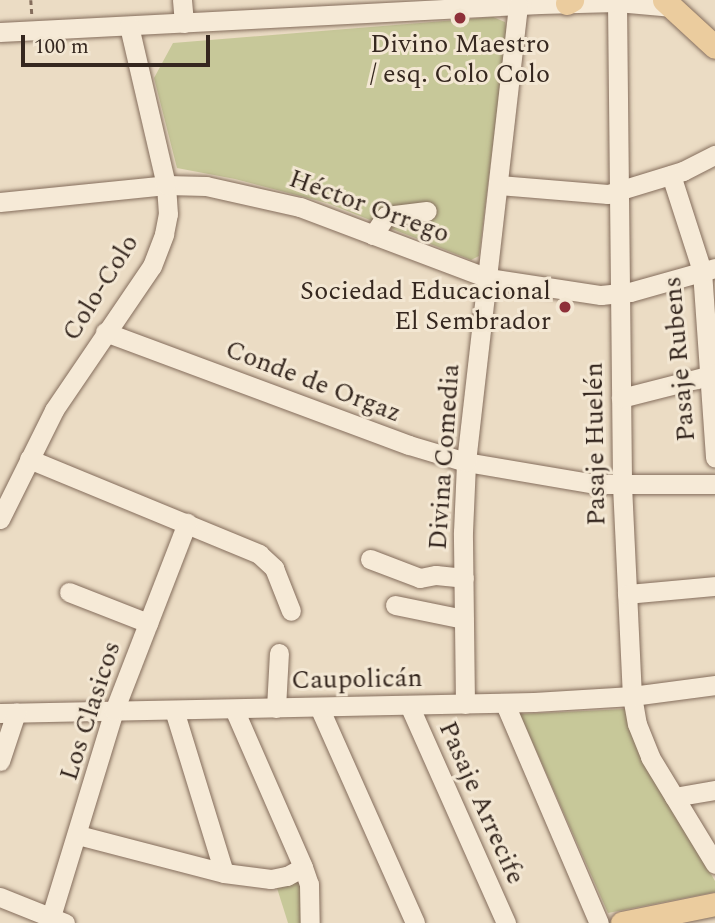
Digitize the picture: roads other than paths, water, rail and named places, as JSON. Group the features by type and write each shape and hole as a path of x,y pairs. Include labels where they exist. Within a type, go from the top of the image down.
{"main road":[{"path":"669,4 715,47"},
{"path":"622,923 715,904"}],"street":[{"path":"182,0 184,23"},
{"path":"0,32 184,23 432,5 518,5 570,1 669,4"},
{"name":"Pasaje Huelén","path":"617,2 622,485 632,696 643,741 715,864"},
{"name":"Divina Comedia","path":"466,704 466,462 518,5"},
{"name":"Colo-Colo","path":"0,519 54,410 156,256 167,214 166,185 129,26"},
{"path":"499,185 603,194 671,175 715,155"},
{"name":"Pasaje Rubens","path":"671,175 708,270 715,458"},
{"name":"Héctor Orrego","path":"0,202 166,185 196,185 266,197 488,278 591,294 621,294 708,270"},
{"path":"373,235 386,216 427,211"},
{"name":"Conde de Orgaz","path":"105,332 409,445 466,462 577,482 622,485 715,484"},
{"path":"621,398 712,374"},
{"path":"29,459 259,554 270,562 291,611"},
{"name":"Los Clasicos","path":"55,921 114,711 187,523"},
{"path":"370,559 420,578 436,575 464,578"},
{"path":"627,594 715,586"},
{"path":"69,592 148,623"},
{"path":"396,605 464,619"},
{"path":"276,708 279,653"},
{"name":"Caupolicán","path":"8,713 505,704 632,696 715,685"},
{"path":"505,704 599,923"},
{"name":"Pasaje Arrecife","path":"409,705 506,923"},
{"path":"320,707 415,923"},
{"path":"234,709 303,867 309,884 310,923"},
{"path":"174,710 224,873"},
{"path":"0,761 8,713"},
{"path":"674,797 715,790"},
{"path":"78,835 224,873 271,879 287,876 303,867"},
{"path":"0,897 55,921"}],"place":[{"name":"Divino Maestro / esq. Colo Colo","path":"460,18"},
{"name":"Sociedad Educacional El Sembrador","path":"565,307"}]}
